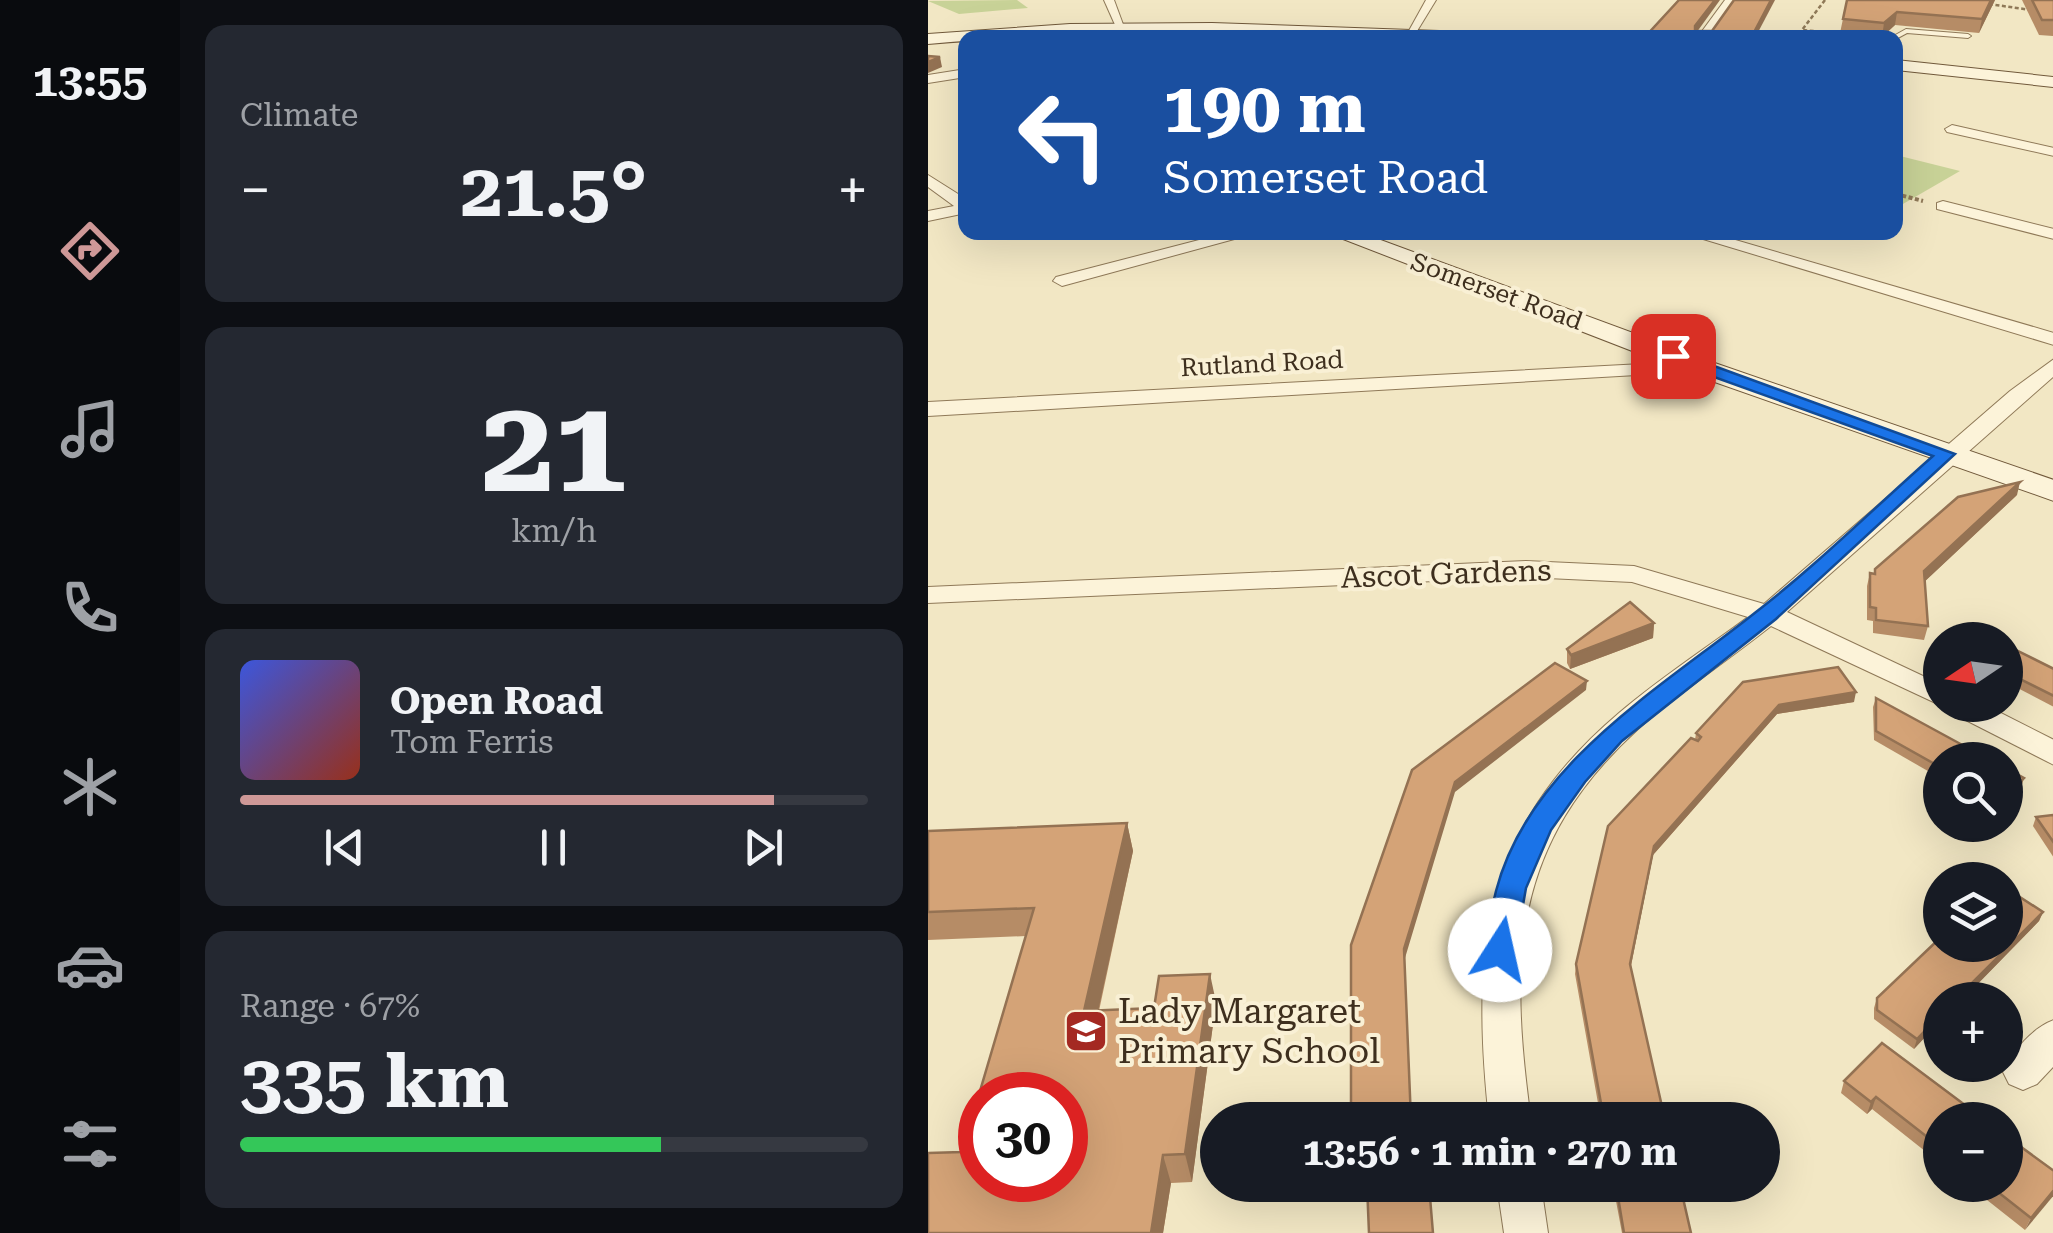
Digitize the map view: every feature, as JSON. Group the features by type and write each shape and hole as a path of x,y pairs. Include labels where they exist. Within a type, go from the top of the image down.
{"street":[{"path":"1109,0 1120,25"},
{"path":"1412,30 1431,0"},
{"path":"1707,30 1725,1"},
{"path":"1046,30 1120,25 1281,30"},
{"path":"928,38 958,36"},
{"path":"947,60 958,62"},
{"path":"1903,67 2054,82"},
{"path":"928,79 958,74"},
{"path":"1952,129 2054,152"},
{"path":"928,180 958,202"},
{"path":"1943,206 2054,234"},
{"path":"928,216 958,210"},
{"path":"1062,282 1222,240"},
{"name":"Somerset Road","path":"1358,240 1699,367 2054,491"},
{"path":"1715,240 2054,340"},
{"path":"1599,372 1621,335"},
{"path":"1508,1102 1500,1047 1500,950 1511,888 1539,826 1576,776 1613,735 1768,614 1946,454 2054,365"},
{"name":"Rutland Road","path":"928,409 1699,367"},
{"name":"Ascot Gardens","path":"928,594 1526,569 1634,574 1768,614 1923,687"},
{"path":"1993,722 2054,754"},
{"path":"2023,1072 2054,1037"},
{"path":"1521,1202 1526,1233"}],"lane":[{"path":"1903,33 1968,36"}],"path":[{"path":"1802,30 1825,0"},
{"path":"1984,4 2034,4"},
{"path":"2010,4 2036,10"}],"green space":[{"path":"1017,0 1028,8 959,14 928,1"},
{"path":"1903,157 1960,171 1903,204"}],"building":[{"path":"1679,0 1715,0 1695,30 1651,30"},
{"path":"1734,0 1771,0 1755,30 1713,30"},
{"path":"1847,0 1991,0 1982,19 1897,12 1884,23 1843,19"},
{"path":"2032,0 2054,0 2054,20 2042,20"},
{"path":"2020,482 1924,571 1928,622 1923,625 1876,620 1876,608 1870,607 1870,573 1875,574 1875,569 1958,497"},
{"path":"1630,602 1654,623 1571,655 1567,649"},
{"path":"2023,654 2054,669 2054,696 2023,680"},
{"path":"1555,663 1587,681 1455,782 1404,949 1410,1102 1351,1102 1351,945 1412,770"},
{"path":"1838,667 1856,692 1779,705 1654,846 1630,964 1661,1102 1601,1102 1576,964 1608,826 1691,738 1698,741 1701,737 1696,733 1743,682"},
{"path":"1876,698 1957,742 1923,742 1923,757 1876,731"},
{"path":"2054,815 2054,843 2036,817"},
{"path":"1127,823 1084,1011 1154,1008 1159,976 1210,974 1185,1154 1163,1155 1151,1233 928,1233 928,1153 958,1152 958,1202 1088,1202 1088,1072 986,1072 1034,908 928,912 928,831"},
{"path":"2023,899 2043,912 2023,932"},
{"path":"1923,954 1923,962 1993,962 1973,982 1923,982 1923,1033 1917,1039 1877,1010 1877,998"},
{"path":"1882,1043 1923,1074 1923,1082 1934,1082 1961,1102 1923,1102 1923,1134 1876,1097 1871,1102 1844,1081"},
{"path":"2023,1148 2054,1171 2054,1190 2031,1218 2011,1202 2023,1202"},
{"path":"1368,1202 1430,1202 1433,1233 1369,1233"},
{"path":"1619,1202 1684,1202 1691,1233 1624,1233"}],"place":[{"name":"Lady Margaret Primary School","path":"1086,1031"}],"route":[{"path":"1500,950 1511,888 1539,826 1576,776 1613,735 1768,614 1946,454 1673,356"}]}
